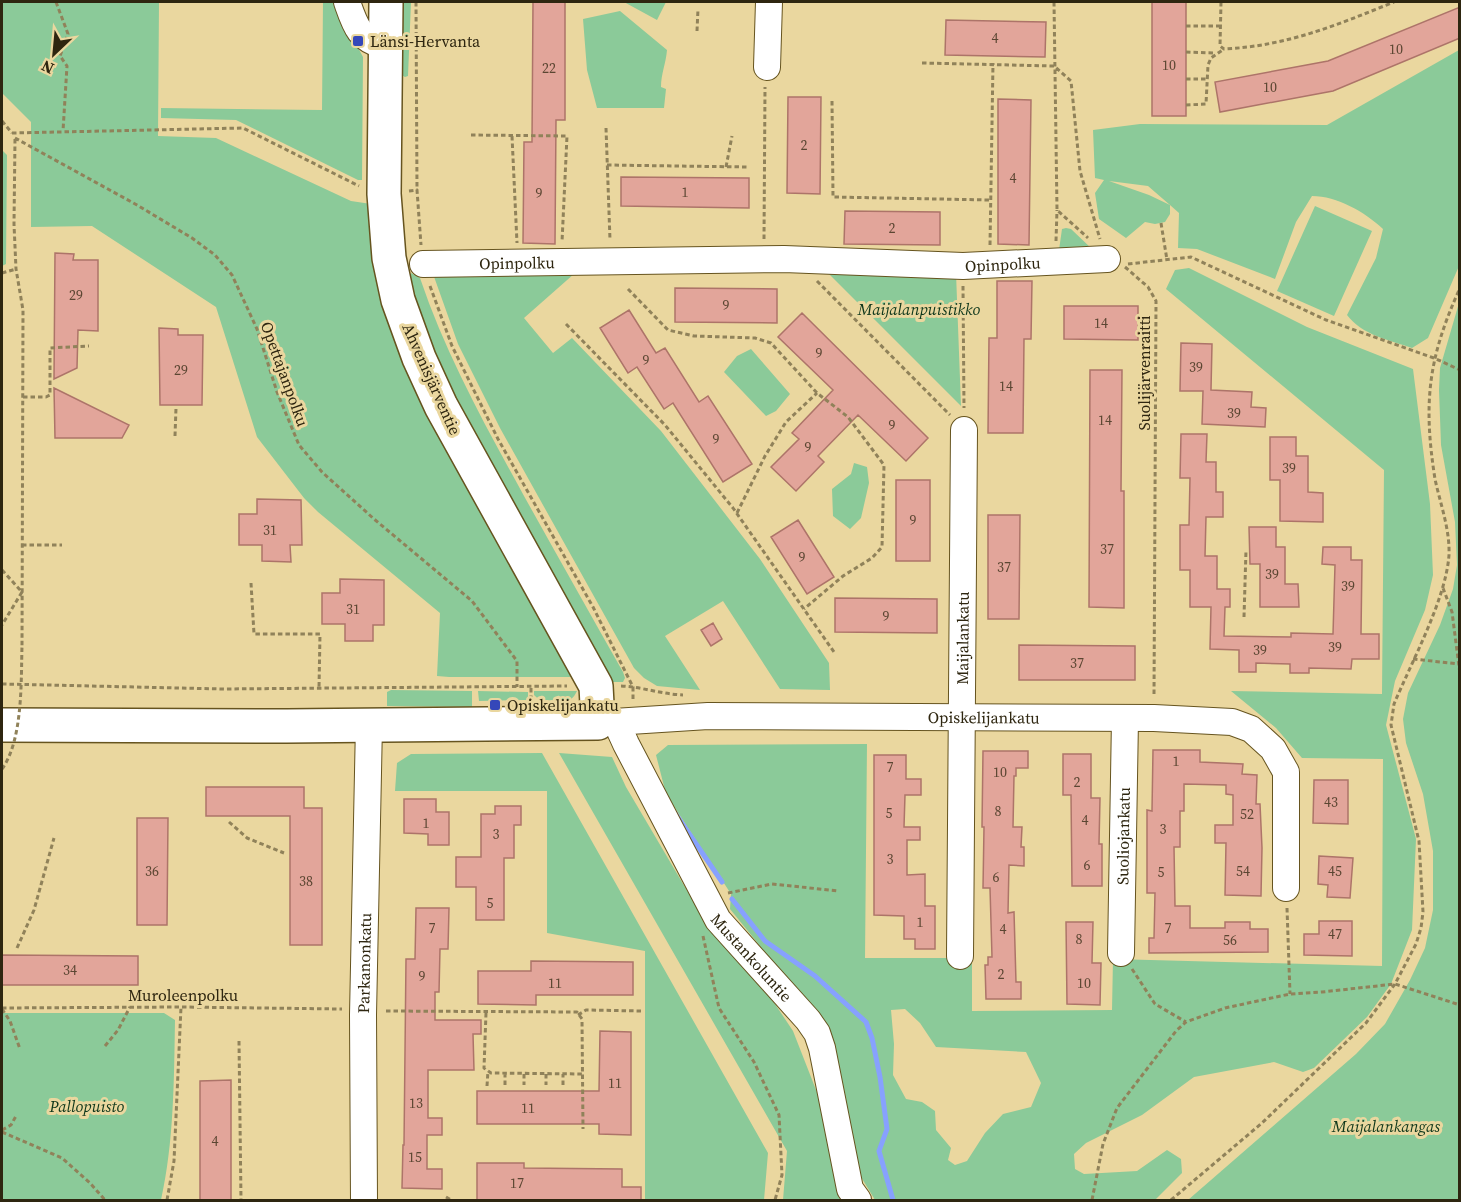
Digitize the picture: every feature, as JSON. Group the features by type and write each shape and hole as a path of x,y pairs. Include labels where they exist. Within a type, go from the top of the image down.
{"main road":[{"name":"Ahvenisjärventie","path":"386,2 384,194 389,258 398,300 419,358 441,406 596,686 607,723"},
{"name":"Opiskelijankatu","path":"2,724 287,726 607,723"}],"street":[{"path":"347,2 363,37 372,43 385,46"},
{"path":"767,67 769,2"},
{"name":"Opinpolku","path":"423,264 562,262 610,266 784,259 963,266 1115,262"},
{"name":"Maijalankatu","path":"960,956 964,429"},
{"name":"Opiskelijankatu","path":"607,723 708,716 1154,718 1232,722 1251,729 1273,749 1286,772 1286,888"},
{"name":"Suoliojankatu","path":"1121,953 1125,719"},
{"name":"Mustankoluntie","path":"607,723 626,744 706,898 727,931 808,1020 817,1033 822,1048 850,1190 858,1200"},
{"name":"Parkanonkatu","path":"364,1200 374,1013 369,724"}],"path":[{"path":"56,2 68,34 60,56 67,66 63,131"},
{"path":"2,684 224,690 633,687 593,607 493,429 452,346 423,264 417,190 416,2"},
{"path":"1054,2 1057,210 1055,262"},
{"path":"1221,2 1220,46 1224,49"},
{"path":"1186,105 1206,104 1208,65 1211,58 1224,49 1247,48 1305,36 1394,2"},
{"path":"697,32 698,9"},
{"path":"1186,26 1221,26"},
{"path":"1186,52 1218,53"},
{"path":"922,63 1054,66 1071,81 1080,171 1115,262 1191,257 1326,320 1434,358 1460,370"},
{"path":"990,265 993,63"},
{"path":"1186,79 1207,79"},
{"path":"832,100 833,197 991,200"},
{"path":"2,121 15,138 16,269 23,310 22,646 16,728 11,751 2,769"},
{"path":"12,133 243,128 370,192 384,194 417,190"},
{"path":"606,128 610,266"},
{"path":"471,135 567,136 562,262"},
{"path":"512,136 517,263"},
{"path":"726,167 732,136"},
{"name":"Opettajanpolku","path":"15,138 137,205 192,238 215,255 232,275 257,329 277,392 299,445 322,472 374,519 472,601 517,661 517,687"},
{"path":"607,165 748,167"},
{"name":"Suolijärvenraitti","path":"1057,210 1115,262 1148,287 1156,301 1154,718"},
{"path":"1161,223 1167,260"},
{"path":"963,266 964,429"},
{"path":"2,273 16,269"},
{"path":"1171,1200 1262,1123 1371,1017 1395,984 1416,944 1423,912 1419,841 1391,725 1394,704 1424,636 1446,574 1449,553 1431,448 1428,394 1434,358 1460,288"},
{"path":"628,289 668,330 694,336 755,338 771,343 817,393 849,417 884,465 882,547 872,558 843,576 804,609"},
{"path":"566,324 665,425 737,513 834,652"},
{"path":"23,397 50,395 50,348 89,346"},
{"path":"737,513 765,456 786,422 817,393"},
{"path":"175,436 176,408"},
{"path":"22,545 62,544"},
{"path":"1244,617 1246,550"},
{"path":"2,570 22,592"},
{"path":"251,583 254,634 320,634 320,688"},
{"path":"1442,586 1452,612 1460,674"},
{"path":"2,625 22,592"},
{"path":"1413,659 1459,664"},
{"path":"475,687 475,696"},
{"path":"531,687 531,705"},
{"path":"230,822 247,838 284,853"},
{"path":"17,948 34,910 54,838"},
{"path":"706,898 772,884 839,891"},
{"path":"1286,888 1290,993"},
{"path":"702,931 719,1008 754,1062 779,1115 782,1175 775,1200"},
{"path":"1121,953 1155,1004 1186,1022"},
{"path":"1092,1200 1103,1144 1117,1108 1176,1031 1186,1022 1225,1008 1290,993 1322,993 1395,984 1460,1005"},
{"path":"105,1046 118,1030 130,1007"},
{"name":"Muroleenpolku","path":"2,1009 130,1007 345,1009 351,1015 486,1012 577,1012 578,1015 586,1010 640,1011"},
{"path":"167,1200 174,1161 181,1007"},
{"path":"2,1009 10,1021 20,1049"},
{"path":"486,1012 484,1068 491,1073 582,1074"},
{"path":"578,1015 582,1019 583,1129"},
{"path":"239,1041 241,1200"},
{"path":"488,1071 488,1086"},
{"path":"505,1085 506,1073"},
{"path":"524,1074 524,1085"},
{"path":"546,1074 546,1085"},
{"path":"563,1074 563,1085"},
{"path":"2,1131 11,1125 16,1116"},
{"path":"2,1131 62,1158 105,1200"},
{"path":"446,1197 451,1200"}],"green space":[{"path":"2,2 159,2 158,136 216,138 351,201 371,204 373,223 577,677 437,676 440,613 318,512 304,498 257,437 216,307 92,226 31,227 31,122 2,93"},
{"path":"323,2 334,2 363,57 362,180 236,120 161,118 161,108 322,110"},
{"path":"403,2 411,2 408,76 405,77 400,74"},
{"path":"624,2 666,2 657,20"},
{"path":"620,11 667,50 661,82 661,87 666,89 664,108 597,108 587,70 583,19"},
{"path":"1459,50 1459,266 1428,338 1412,348 1368,332 1347,315 1376,258 1383,229 1359,211 1341,202 1312,196 1296,222 1275,279 1197,249 1178,248 1179,213 1170,205 1170,214 1165,222 1155,224 1145,222 1126,238 1099,219 1095,193 1104,180 1095,178 1093,130 1140,124 1327,125","holes":["1109,181 1148,186 1170,205"]},
{"path":"2,150 7,155 6,264 2,266"},
{"path":"1315,206 1372,231 1334,316 1277,291"},
{"path":"1062,229 1071,229 1092,249 1059,250"},
{"path":"583,266 524,318 553,353 572,338 661,431 760,559 829,663 830,690 780,689 723,601 665,636 700,690 657,686 634,668 500,428 458,344 432,271"},
{"name":"Maijalanpuistikko","path":"822,267 956,273 961,406"},
{"path":"1189,268 1307,327 1413,369 1430,504 1433,575 1425,610 1395,681 1386,725 1416,839 1412,930 1391,984 1367,1017 1314,1068 1303,1072 1274,1062 1194,1077 1142,1115 1086,1143 1074,1154 1075,1169 1084,1174 1137,1171 1167,1150 1181,1159 1182,1173 1155,1200 875,1200 858,1172 814,1013 730,909 731,894 666,794 656,755 668,745 867,744 865,958 972,958 972,1011 1112,1010 1113,959 1382,966 1383,759 1302,758 1276,728 1231,691 1382,694 1384,470 1166,289 1175,270","holes":["905,1009 920,1023 936,1047 1026,1052 1041,1083 1031,1107 1003,1114 985,1133 967,1161 955,1165 948,1160 951,1148 936,1130 935,1111 922,1102 906,1099 893,1075 894,1044 891,1010"]},
{"path":"411,273 420,278 430,307 467,389 623,672 625,678 623,682 608,682 440,380 408,277"},
{"name":"Maijalankangas","path":"1459,303 1459,1200 1188,1200 1356,1054 1385,1024 1425,948 1433,910 1433,851 1423,794 1406,743 1403,719 1408,693 1440,625 1453,589 1457,565 1455,522 1441,445 1439,390 1440,368"},
{"path":"751,349 790,394 776,411 766,416 724,372 737,356"},
{"path":"854,463 867,467 869,483 861,518 850,529 833,516 832,489 851,474"},
{"path":"391,690 472,691 472,707 387,706 387,692"},
{"path":"478,691 528,692 528,700 479,701"},
{"path":"534,691 577,691 571,699 564,703 546,706 534,695"},
{"path":"542,753 768,1153 764,1200 645,1200 645,951 547,933 547,791 395,791 397,763 411,754"},
{"path":"559,753 612,757 626,787 702,916 753,971 793,1031 818,1095 840,1187 849,1200 783,1200 787,1151"},
{"name":"Pallopuisto","path":"2,1013 164,1013 175,1020 171,1133 161,1200 2,1200"}],"building":[{"path":"533,2 565,2 565,120 556,120 555,244 523,243 524,142 532,142"},
{"path":"1152,2 1186,2 1186,116 1152,116"},
{"path":"1460,7 1460,38 1333,91 1220,112 1215,82 1328,61"},
{"path":"946,20 1046,22 1045,57 945,55"},
{"path":"788,97 821,97 820,194 787,193"},
{"path":"998,99 1031,100 1029,245 998,244"},
{"path":"621,177 749,178 749,208 621,206"},
{"path":"845,211 940,212 940,245 844,244"},
{"path":"55,253 74,254 73,260 98,260 98,331 78,330 77,368 54,379"},
{"path":"997,281 1032,281 1031,339 1024,339 1023,433 988,433 989,338 997,338"},
{"path":"675,288 777,289 777,323 675,322"},
{"path":"1064,306 1138,306 1138,340 1064,339"},
{"path":"629,310 656,353 665,348 699,402 708,396 752,464 723,482 673,403 664,409 637,367 628,373 600,328"},
{"path":"802,313 928,438 906,461 858,415 818,456 824,462 796,491 771,467 799,439 792,433 833,390 778,337"},
{"path":"159,328 178,329 178,335 203,335 202,405 160,405"},
{"path":"1181,343 1212,344 1211,390 1252,392 1251,407 1266,408 1265,427 1202,424 1203,391 1180,391"},
{"path":"1090,370 1122,370 1121,491 1124,491 1124,608 1089,607"},
{"path":"54,388 129,425 122,438 55,438"},
{"path":"1181,434 1207,434 1206,462 1216,462 1216,492 1223,492 1223,517 1206,517 1205,556 1217,556 1217,589 1230,589 1230,607 1225,607 1224,636 1291,637 1291,633 1333,634 1335,565 1322,564 1323,547 1351,547 1351,560 1362,560 1361,634 1379,634 1379,659 1352,659 1351,669 1309,668 1309,673 1290,673 1290,664 1256,663 1256,672 1239,672 1239,650 1210,649 1211,607 1190,607 1190,570 1180,570 1180,525 1189,525 1190,478 1180,478"},
{"path":"1270,437 1296,437 1296,456 1308,456 1308,492 1323,493 1323,522 1280,521 1280,480 1270,480"},
{"path":"896,480 930,480 930,561 896,561"},
{"path":"257,499 301,500 302,545 290,545 291,562 262,561 262,545 239,545 239,514 257,514"},
{"path":"988,515 1020,515 1019,619 988,619"},
{"path":"798,520 834,577 807,594 771,537"},
{"path":"1249,527 1276,527 1276,547 1285,547 1285,584 1298,584 1299,607 1260,607 1260,564 1250,564"},
{"path":"340,579 384,580 384,625 373,625 373,641 345,641 345,624 322,624 322,593 340,593"},
{"path":"835,598 937,599 937,633 835,632"},
{"path":"713,623 722,639 711,646 701,630"},
{"path":"1019,645 1135,646 1135,680 1019,680"},
{"path":"1153,750 1200,750 1200,762 1243,764 1242,774 1257,775 1256,804 1260,804 1262,848 1261,896 1225,895 1226,843 1215,843 1215,825 1233,825 1233,795 1226,794 1226,785 1184,784 1184,811 1180,811 1180,847 1174,847 1175,906 1190,906 1190,928 1225,928 1225,922 1250,922 1250,929 1268,929 1268,952 1149,953 1149,938 1154,938 1155,893 1147,893 1147,810 1152,811"},
{"path":"983,751 1028,751 1028,768 1016,768 1016,776 1014,776 1013,827 1022,827 1021,847 1024,847 1024,866 1009,865 1008,913 1014,912 1016,982 1021,982 1021,999 986,999 985,965 988,965 988,957 992,957 990,888 983,888"},
{"path":"1063,754 1091,754 1091,798 1100,798 1099,844 1102,844 1102,886 1072,886 1071,795 1063,795"},
{"path":"874,755 906,755 906,779 921,779 921,795 905,795 904,827 920,827 920,840 907,840 907,875 925,874 925,906 935,906 935,949 915,949 915,939 904,939 904,916 874,915"},
{"path":"1314,780 1348,780 1348,824 1313,823"},
{"path":"206,787 304,787 304,808 322,808 322,945 290,945 290,816 206,816"},
{"path":"404,799 436,799 436,812 449,812 449,845 428,845 428,834 404,833"},
{"path":"495,806 521,806 521,825 514,825 514,858 504,858 504,920 476,920 476,887 456,887 456,857 481,857 481,814 495,814"},
{"path":"137,818 168,818 167,925 137,925"},
{"path":"1319,856 1353,858 1350,898 1327,897 1328,885 1318,884"},
{"path":"416,908 449,908 448,949 440,949 439,992 435,992 435,1020 481,1020 481,1034 473,1034 474,1070 428,1070 428,1118 442,1118 442,1135 427,1135 427,1169 442,1169 442,1189 402,1188 406,959 415,959"},
{"path":"1319,921 1352,921 1352,956 1304,955 1304,934 1319,934"},
{"path":"1066,922 1093,922 1092,963 1101,963 1100,1005 1067,1004"},
{"path":"2,955 138,956 138,985 2,985"},
{"path":"531,961 633,962 633,995 536,995 536,1005 478,1004 478,971 531,971"},
{"path":"600,1031 631,1032 631,1135 599,1134 599,1124 477,1124 477,1091 599,1091"},
{"path":"231,1080 231,1200 200,1200 200,1081"},
{"path":"477,1163 524,1163 524,1168 622,1169 622,1187 641,1187 641,1200 477,1200"}],"waterway":[{"path":"675,813 722,882"},
{"path":"732,899 765,941 815,976 866,1022 872,1038 880,1077 887,1129 879,1151 893,1200"}],"place":[{"name":"Länsi-Hervanta","path":"358,41"},
{"name":"Opiskelijankatu","path":"495,705"}]}
